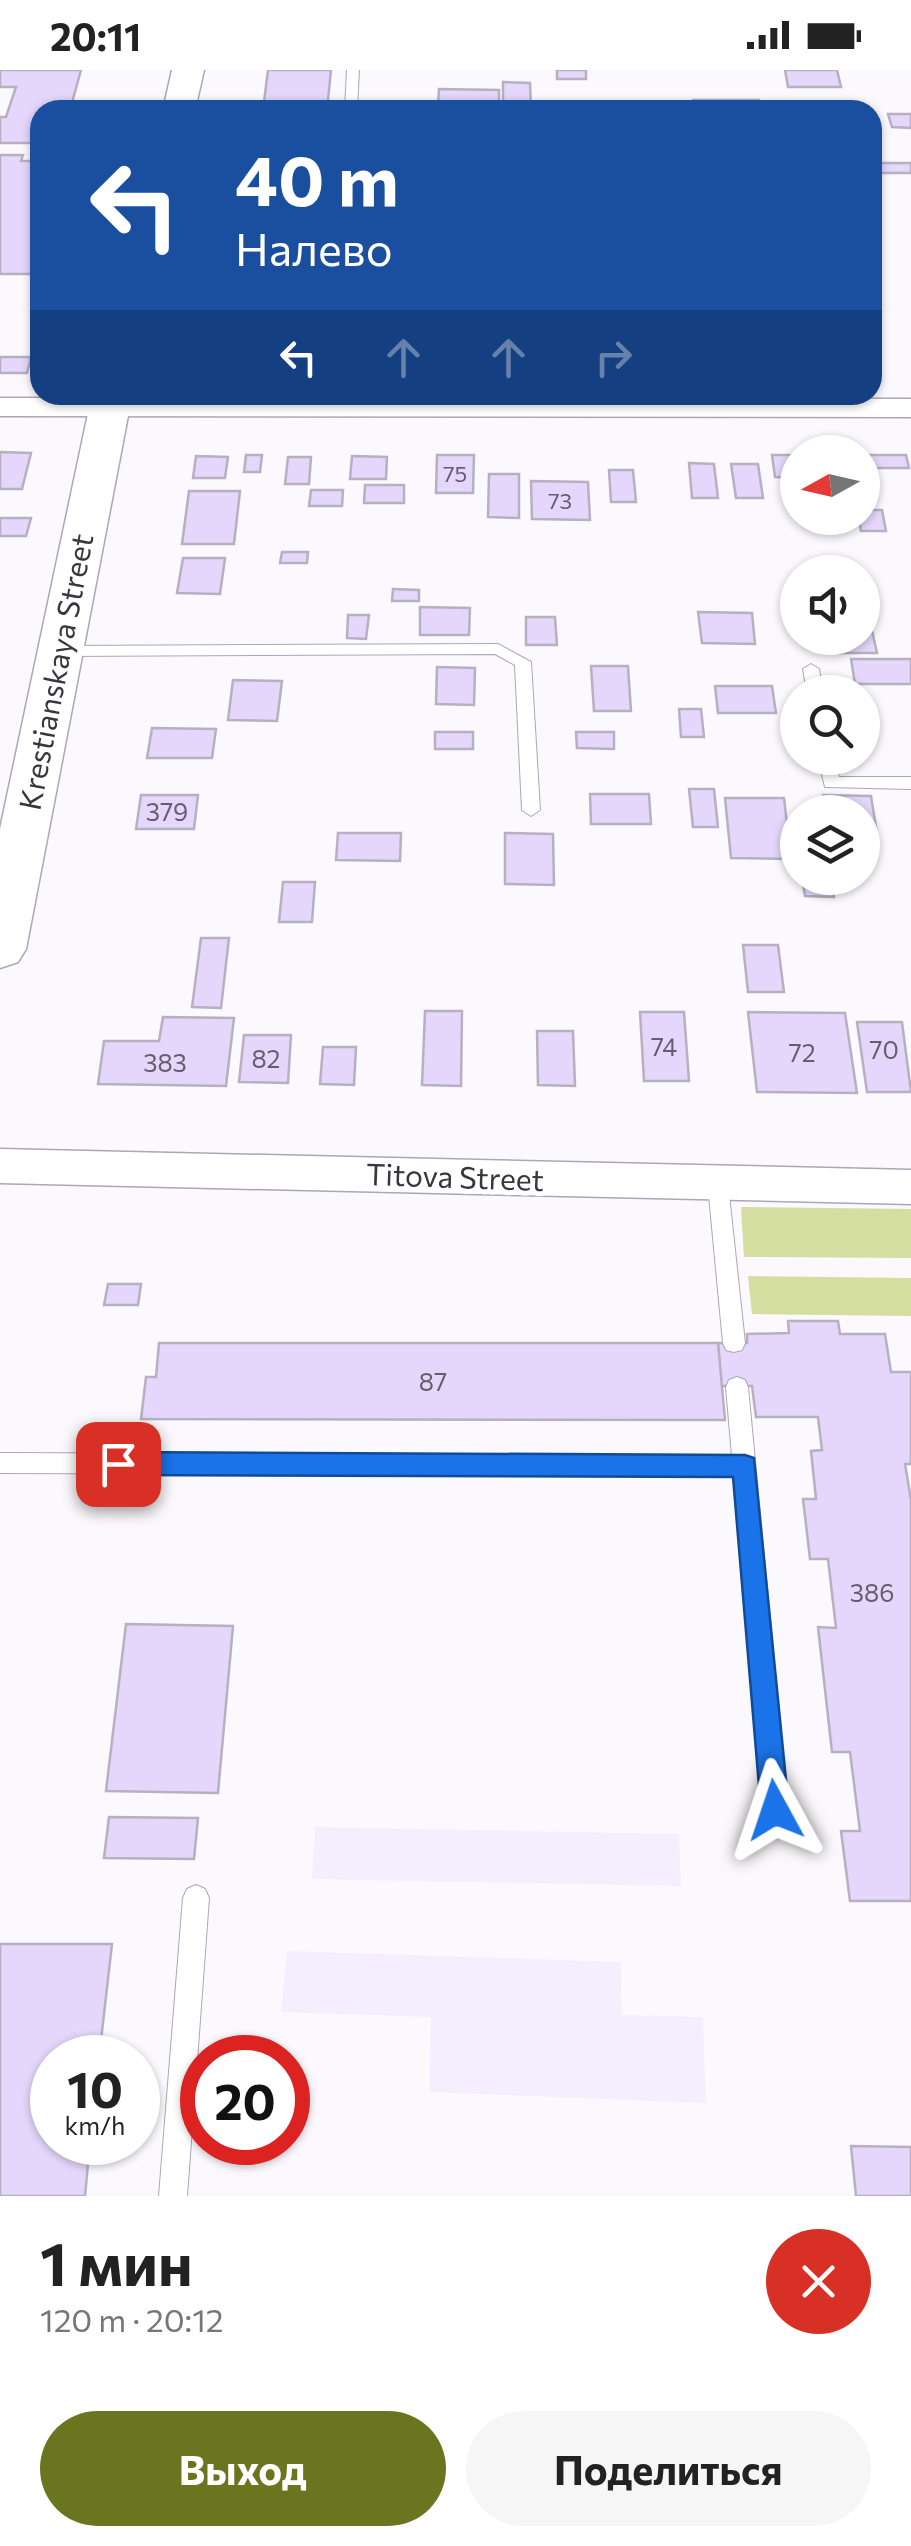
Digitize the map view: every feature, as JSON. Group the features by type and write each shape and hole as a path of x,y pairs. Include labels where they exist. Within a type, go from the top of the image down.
{"street":[{"path":"181,100 188,70"},
{"path":"0,408 47,405"},
{"name":"Krestianskaya Street","path":"0,949 24,798 63,650 109,405"},
{"path":"825,405 911,408"},
{"name":"Titova Street","path":"0,1166 718,1186 911,1187"}],"lane":[{"path":"351,100 352,70"},
{"path":"63,650 498,650 523,662 532,810"},
{"path":"811,669 812,675"},
{"path":"830,775 831,783 911,784"},
{"path":"718,1186 734,1343"},
{"path":"737,1386 775,1810"},
{"path":"0,1464 745,1466"},
{"path":"174,2196 196,1898"}],"shaded area":[{"path":"315,1827 679,1834 681,1886 312,1879"},
{"path":"287,1951 621,1962 622,2015 703,2017 706,2103 429,2092 431,2017 281,2012"}],"green space":[{"path":"741,1207 911,1209 911,1258 744,1257"},
{"path":"748,1276 911,1278 911,1316 752,1314"}],"building":[{"path":"0,70 81,70 73,100 30,100 30,143 0,143 0,117 6,117 16,87 0,87"},
{"path":"268,70 331,70 328,100 264,100"},
{"path":"557,70 586,70 586,79 557,79"},
{"path":"785,70 837,70 841,87 788,87"},
{"path":"503,82 530,83 531,100 503,100"},
{"path":"439,89 499,90 499,100 438,100"},
{"path":"888,114 911,114 911,128 892,127"},
{"path":"0,155 23,155 21,161 30,161 30,274 0,274"},
{"path":"882,163 911,163 911,173 882,173"},
{"path":"0,357 30,357 27,373 0,373"},
{"path":"0,452 31,453 22,489 0,489"},
{"path":"246,455 262,455 260,472 244,472"},
{"path":"437,455 474,455 473,493 436,493"},
{"path":"772,455 780,455 780,477 775,477"},
{"path":"880,455 906,455 909,468 880,468"},
{"path":"196,456 228,457 225,478 193,478"},
{"path":"352,456 387,457 386,479 350,479"},
{"path":"288,457 311,457 309,484 285,484"},
{"path":"689,463 714,464 718,498 692,498"},
{"path":"731,464 758,464 763,498 736,498"},
{"path":"609,470 633,470 636,502 611,502"},
{"path":"489,474 519,474 519,518 488,517"},
{"path":"531,481 588,482 590,520 532,519"},
{"path":"365,485 404,485 404,503 364,503"},
{"path":"311,490 343,490 342,506 309,506"},
{"path":"189,491 240,491 234,544 182,544"},
{"path":"880,510 882,510 886,531 880,531"},
{"path":"0,518 31,518 26,536 0,536"},
{"path":"282,552 308,552 307,563 280,563"},
{"path":"183,558 225,558 220,594 177,593"},
{"path":"393,589 419,590 419,601 392,601"},
{"path":"420,607 470,608 469,635 420,635"},
{"path":"698,612 752,613 755,644 702,643"},
{"path":"348,615 369,615 366,639 347,638"},
{"path":"526,617 555,617 557,645 526,645"},
{"path":"851,659 911,659 911,684 880,684 880,675 854,675"},
{"path":"591,666 628,666 631,711 594,711"},
{"path":"437,667 475,668 474,705 436,704"},
{"path":"233,680 282,681 277,721 228,720"},
{"path":"715,686 772,686 776,713 718,713"},
{"path":"679,709 701,709 704,737 681,737"},
{"path":"152,728 216,729 212,758 147,758"},
{"path":"435,732 473,732 473,749 435,749"},
{"path":"576,732 614,732 614,749 577,748"},
{"path":"689,789 714,789 718,827 693,827"},
{"path":"590,794 649,794 651,824 591,824"},
{"path":"141,795 198,795 194,829 136,829"},
{"path":"725,798 780,798 780,859 731,858"},
{"path":"338,833 401,833 400,861 336,860"},
{"path":"505,833 553,834 554,885 505,884"},
{"path":"283,882 315,882 312,922 279,922"},
{"path":"201,938 229,938 221,1008 192,1007"},
{"path":"743,945 778,945 784,992 748,992"},
{"path":"425,1011 462,1011 461,1086 422,1085"},
{"path":"640,1012 684,1012 689,1081 644,1081"},
{"path":"748,1012 845,1013 857,1093 757,1092"},
{"path":"163,1017 234,1018 226,1086 98,1084 104,1041 159,1041"},
{"path":"857,1022 902,1022 911,1092 867,1092"},
{"path":"537,1031 573,1031 575,1086 538,1085"},
{"path":"244,1035 291,1035 288,1083 239,1082"},
{"path":"323,1047 356,1047 354,1085 320,1084"},
{"path":"108,1284 141,1284 138,1305 104,1305"},
{"path":"788,1321 838,1321 840,1334 885,1334 891,1372 911,1372 911,1464 905,1464 911,1500 911,1901 850,1901 841,1831 860,1831 850,1752 832,1752 818,1627 836,1628 828,1559 810,1559 803,1499 816,1499 811,1451 822,1450 818,1417 756,1417 752,1386 721,1386 718,1343 747,1343 747,1334 789,1333"},
{"path":"159,1343 718,1343 725,1420 141,1419 146,1377 156,1377"},
{"path":"126,1624 233,1626 218,1793 106,1791"},
{"path":"109,1817 198,1818 194,1859 104,1858"},
{"path":"0,1944 112,1944 102,2035 30,2035 30,2165 88,2165 85,2196 0,2196"},
{"path":"851,2146 911,2147 911,2196 856,2196"}],"route":[{"path":"118,1464 745,1466 775,1810"}]}
